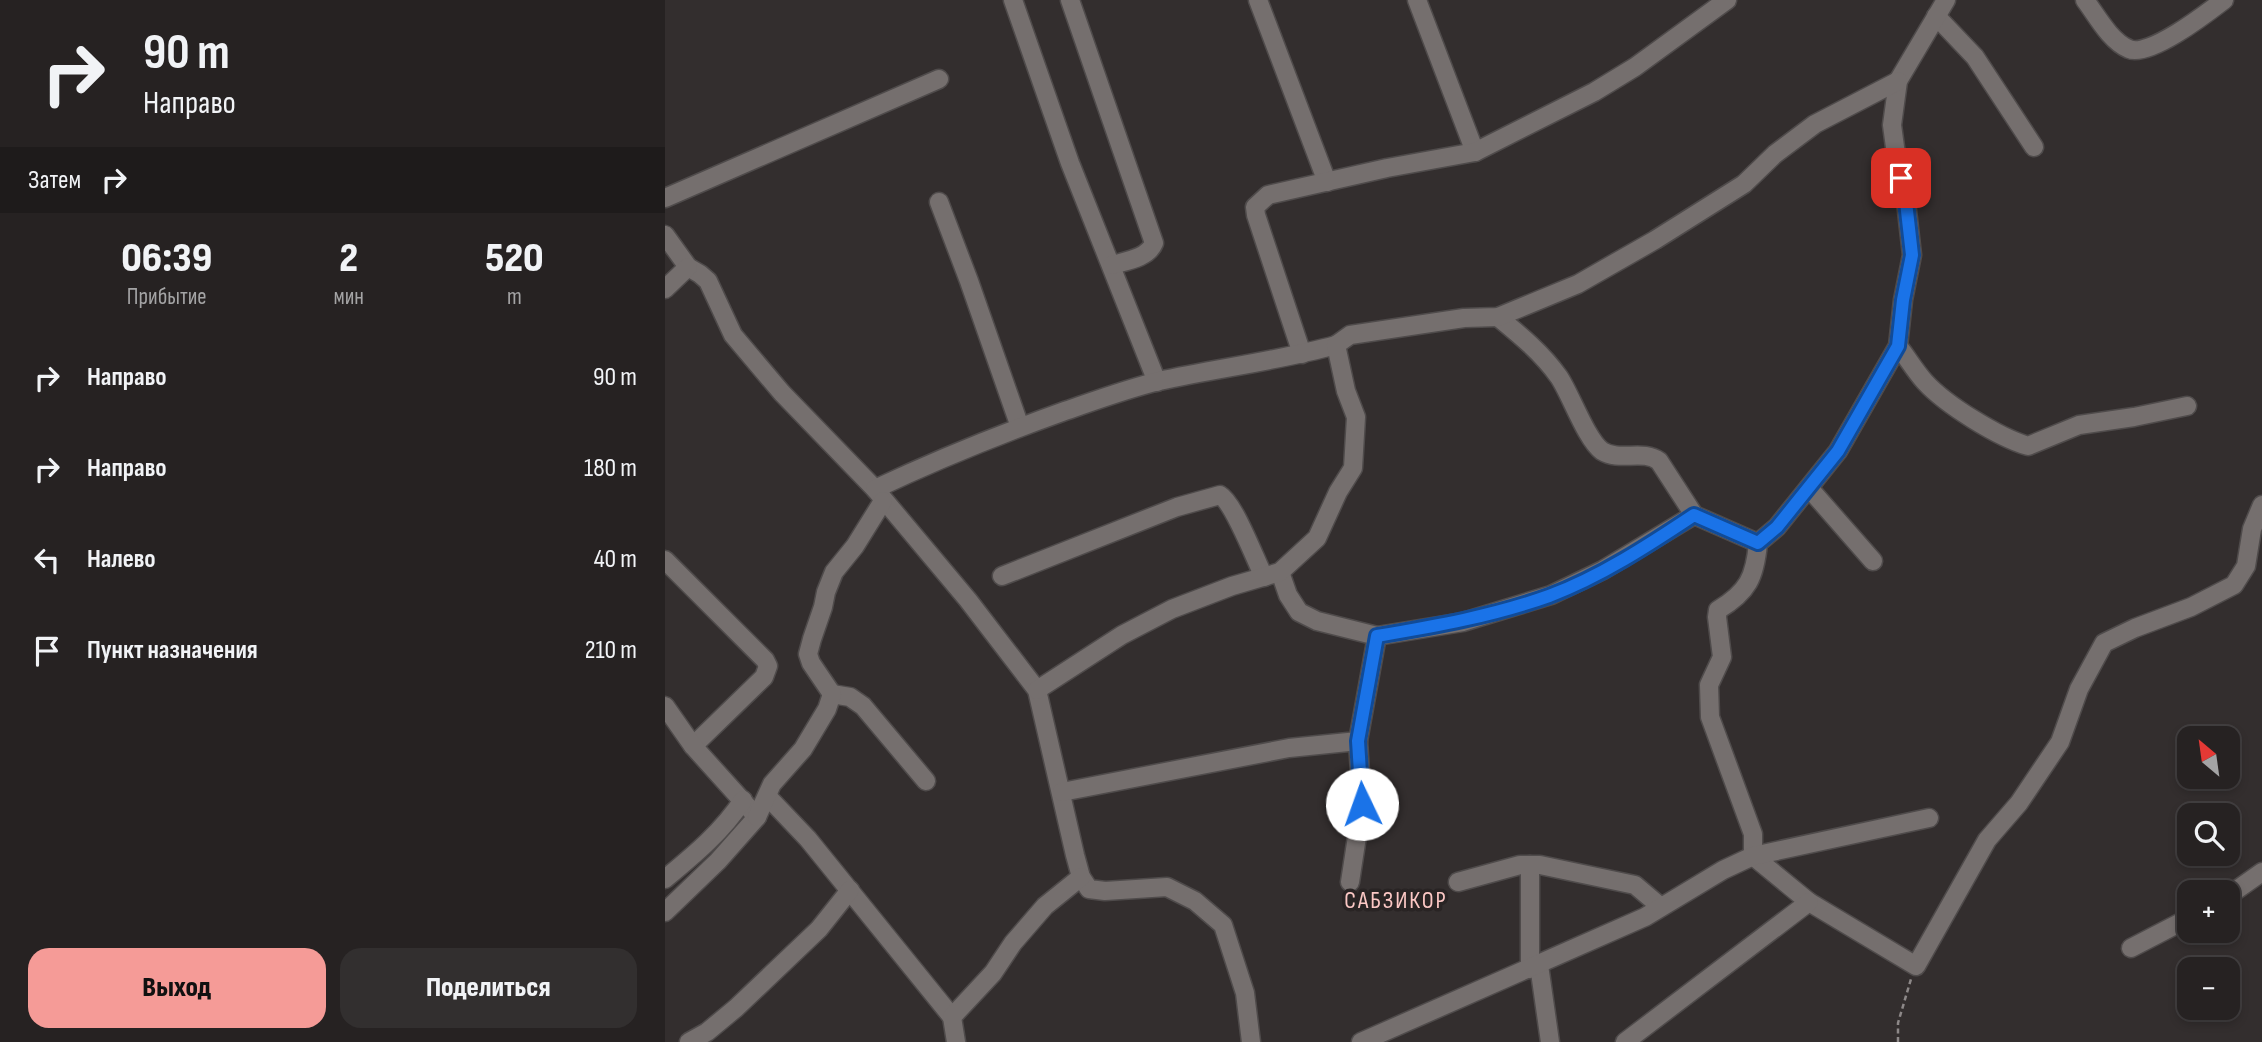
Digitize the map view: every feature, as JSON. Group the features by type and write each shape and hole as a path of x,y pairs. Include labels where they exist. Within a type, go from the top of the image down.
{"street":[{"path":"1013,0 1070,163 1157,382"},
{"path":"1070,0 1154,243 1151,250 1143,255 1112,265"},
{"path":"1258,0 1327,181"},
{"path":"1417,0 1475,152"},
{"path":"1302,354 1255,207 1259,201 1268,195 1327,181 1475,152 1594,92 1635,67 1727,0"},
{"path":"1753,856 1753,834 1710,717 1709,685 1722,657 1718,610 1741,593 1749,581 1756,569 1758,543 1777,527 1838,451 1898,346 1912,255 1905,193 1892,125 1898,81 1946,0"},
{"path":"2085,0 2115,40 2135,51 2145,49 2190,25 2224,0"},
{"path":"1936,16 1975,57 2034,147"},
{"path":"665,198 939,79"},
{"path":"926,781 863,706 850,697 832,694 808,654 834,572 855,546 879,495 931,463 1020,427 1157,382 1302,354 1336,345 1350,335 1464,318 1498,317 1578,284 1655,240 1744,184 1775,153 1815,124 1898,81"},
{"path":"939,202 1020,427"},
{"path":"665,235 688,267 708,281 733,335 782,393 879,495 968,600 1037,690 1081,877 1089,889 1105,891 1167,887 1195,901 1223,925 1245,993 1251,1042"},
{"path":"665,289 688,267"},
{"path":"1498,317 1531,345 1559,378 1601,450 1615,456 1651,456 1659,461 1694,515 1758,543"},
{"path":"1037,690 1122,635 1172,609 1232,586 1272,575 1317,538 1338,492 1353,468 1356,417 1346,391 1336,345"},
{"path":"1898,346 1925,382 1945,401 2003,437 2028,446 2079,425 2187,406"},
{"path":"1809,488 1873,561"},
{"path":"1002,576 1177,507 1220,495 1226,498 1272,575 1299,612 1317,621 1377,636 1463,622 1551,595 1603,570 1694,515"},
{"path":"1753,856 1809,902 1916,967 1987,840 2019,803 2060,742 2079,689 2104,643 2190,607 2234,585 2246,566 2252,529 2262,505"},
{"path":"665,560 768,666 764,677 693,746"},
{"path":"1350,882 1362,804 1358,741 1377,636"},
{"path":"665,912 718,861 757,817 772,784 803,749 827,709 832,694"},
{"path":"665,706 693,746 757,817"},
{"path":"1062,792 1289,748 1358,741"},
{"path":"767,796 808,839 952,1017 956,1042"},
{"path":"665,879 706,845 731,818 743,800"},
{"path":"1361,1042 1645,917 1723,870 1753,856 1929,818"},
{"path":"1530,864 1534,967 1550,1042"},
{"path":"1458,882 1520,865 1540,864 1635,885 1661,907"},
{"path":"2240,888 2262,872"},
{"path":"952,1017 993,973 1013,943 1045,906 1081,877"},
{"path":"689,1042 707,1032 736,1008 819,929 850,890"},
{"path":"1625,1042 1809,902"},
{"path":"2131,948 2177,924"}],"path":[{"path":"1898,1042 1898,1023 1905,994 1916,967"}],"district":[{"name":"САБЗИКОР","path":"1396,900"}],"route":[{"path":"1362,804 1358,741 1377,636 1463,622 1551,595 1603,570 1694,515 1758,543 1777,527 1838,451 1898,346 1912,255 1901,178"}]}
